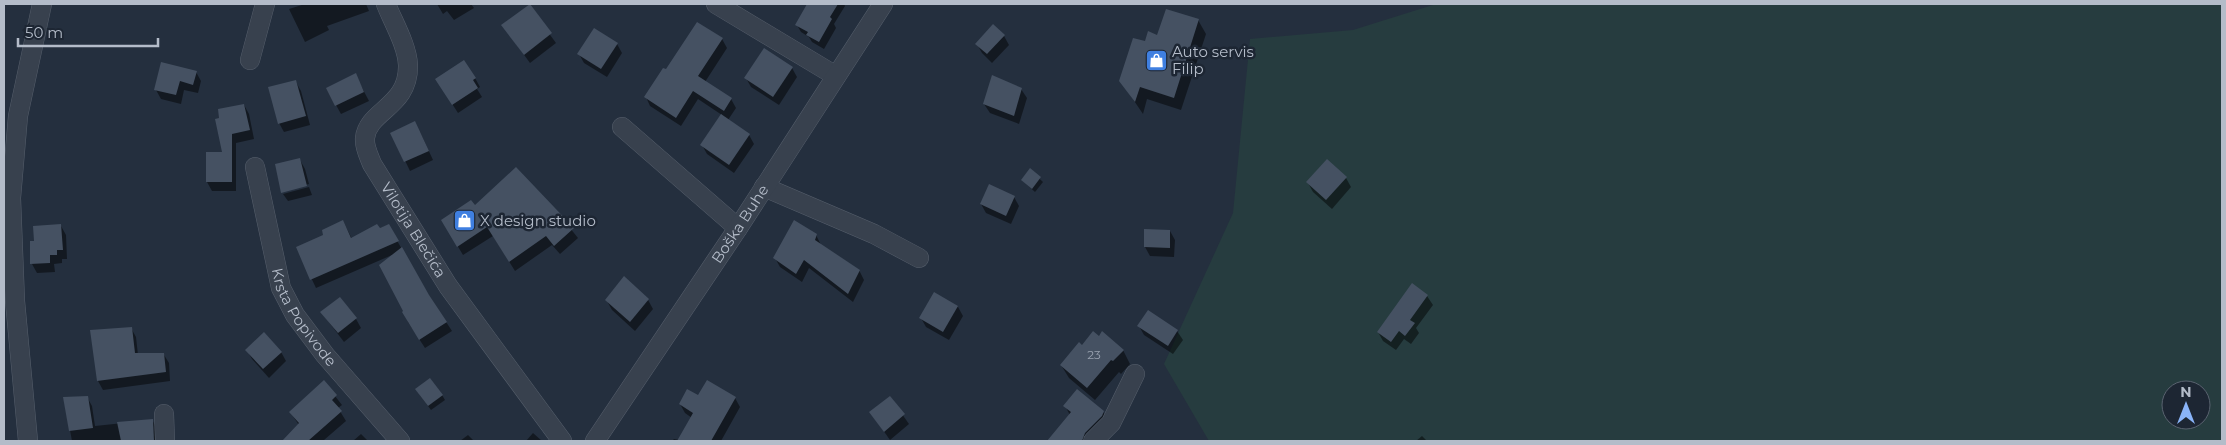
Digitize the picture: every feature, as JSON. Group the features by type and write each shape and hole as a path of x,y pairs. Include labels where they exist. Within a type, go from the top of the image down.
{"street":[{"path":"28,441 16,310 11,198 18,116 42,4"},
{"path":"250,60 265,4"},
{"name":"Vilotija Blečića","path":"386,4 405,51 407,72 405,85 398,99 367,130 365,140 369,157 448,286 562,441"},
{"path":"716,4 836,76"},
{"name":"Boška Buhe","path":"595,441 738,228 883,4"},
{"path":"622,127 738,228"},
{"name":"Krsta Popivode","path":"255,168 280,288 295,315 325,355 400,441"},
{"path":"764,187 874,234 919,258"},
{"path":"1093,441 1111,423 1135,374"},
{"path":"164,414 165,441"}],"green space":[{"path":"1436,4 2222,4 2222,441 1209,441 1164,364 1233,213 1250,39 1353,30"}],"building":[{"path":"530,4 552,33 524,55 501,25"},
{"path":"807,4 838,4 819,42 806,35 808,32 795,25"},
{"name":"Auto servis Filip","path":"1166,9 1199,19 1174,98 1140,87 1135,102 1119,81 1133,38 1145,41 1148,31 1157,35"},
{"path":"697,22 723,38 698,76 732,98 724,111 693,91 676,118 644,97 663,68 666,69"},
{"path":"993,24 1005,35 987,54 975,44"},
{"path":"594,28 618,43 601,69 577,54"},
{"path":"764,48 793,67 773,97 744,78"},
{"path":"464,60 476,78 473,80 478,88 452,105 435,79"},
{"path":"161,62 197,71 193,85 180,81 176,95 154,90"},
{"path":"356,73 364,92 335,106 326,88"},
{"path":"992,75 1022,88 1014,116 983,104"},
{"path":"296,80 306,116 278,124 268,87"},
{"path":"244,104 250,130 232,134 232,182 206,182 206,152 222,152 215,119 219,118 218,109"},
{"path":"721,114 750,134 729,165 700,145"},
{"path":"415,121 429,151 404,162 390,133"},
{"path":"300,158 307,186 281,193 275,164"},
{"path":"1327,159 1347,177 1326,200 1306,182"},
{"path":"516,167 574,228 554,246 546,236 509,262 487,227 457,247 441,220 471,200 475,205"},
{"path":"1030,168 1041,177 1032,189 1021,180"},
{"path":"989,184 1015,196 1006,216 980,204"},
{"path":"343,220 351,238 377,224 380,228 389,224 399,241 310,280 296,247 323,235 322,230"},
{"path":"794,220 817,234 815,240 860,270 848,294 804,260 796,274 773,258"},
{"path":"61,224 63,250 57,250 57,255 50,255 50,263 30,264 30,241 34,241 33,226"},
{"path":"1144,229 1170,230 1170,248 1144,247"},
{"path":"402,247 429,295 447,322 419,340 402,312 379,265"},
{"path":"624,276 649,299 630,322 605,300"},
{"path":"1412,283 1428,295 1410,320 1415,323 1405,336 1399,331 1391,342 1377,332"},
{"path":"934,292 958,306 943,332 919,318"},
{"path":"340,297 357,318 338,333 320,312"},
{"path":"1148,310 1178,330 1168,346 1137,326"},
{"path":"132,327 135,353 164,353 166,372 97,381 90,330"},
{"path":"1093,331 1099,336 1102,331 1124,350 1113,361 1111,360 1087,388 1060,365 1079,342 1082,345"},
{"path":"264,332 282,352 263,369 245,350"},
{"path":"430,378 443,395 428,406 415,389"},
{"path":"324,380 337,395 332,400 342,411 308,441 282,441 299,423 289,412"},
{"path":"707,380 736,397 711,441 677,441 693,413 679,404 687,389 698,395"},
{"path":"1077,389 1104,411 1102,416 1085,433 1082,441 1047,441 1071,412 1063,406"},
{"path":"88,396 93,428 69,431 63,397"},
{"path":"890,396 905,414 884,432 869,412"},
{"path":"153,419 154,441 121,441 117,422"}],"place":[{"name":"Auto servis Filip","path":"1156,61"},
{"name":"X design studio","path":"464,221"}]}
